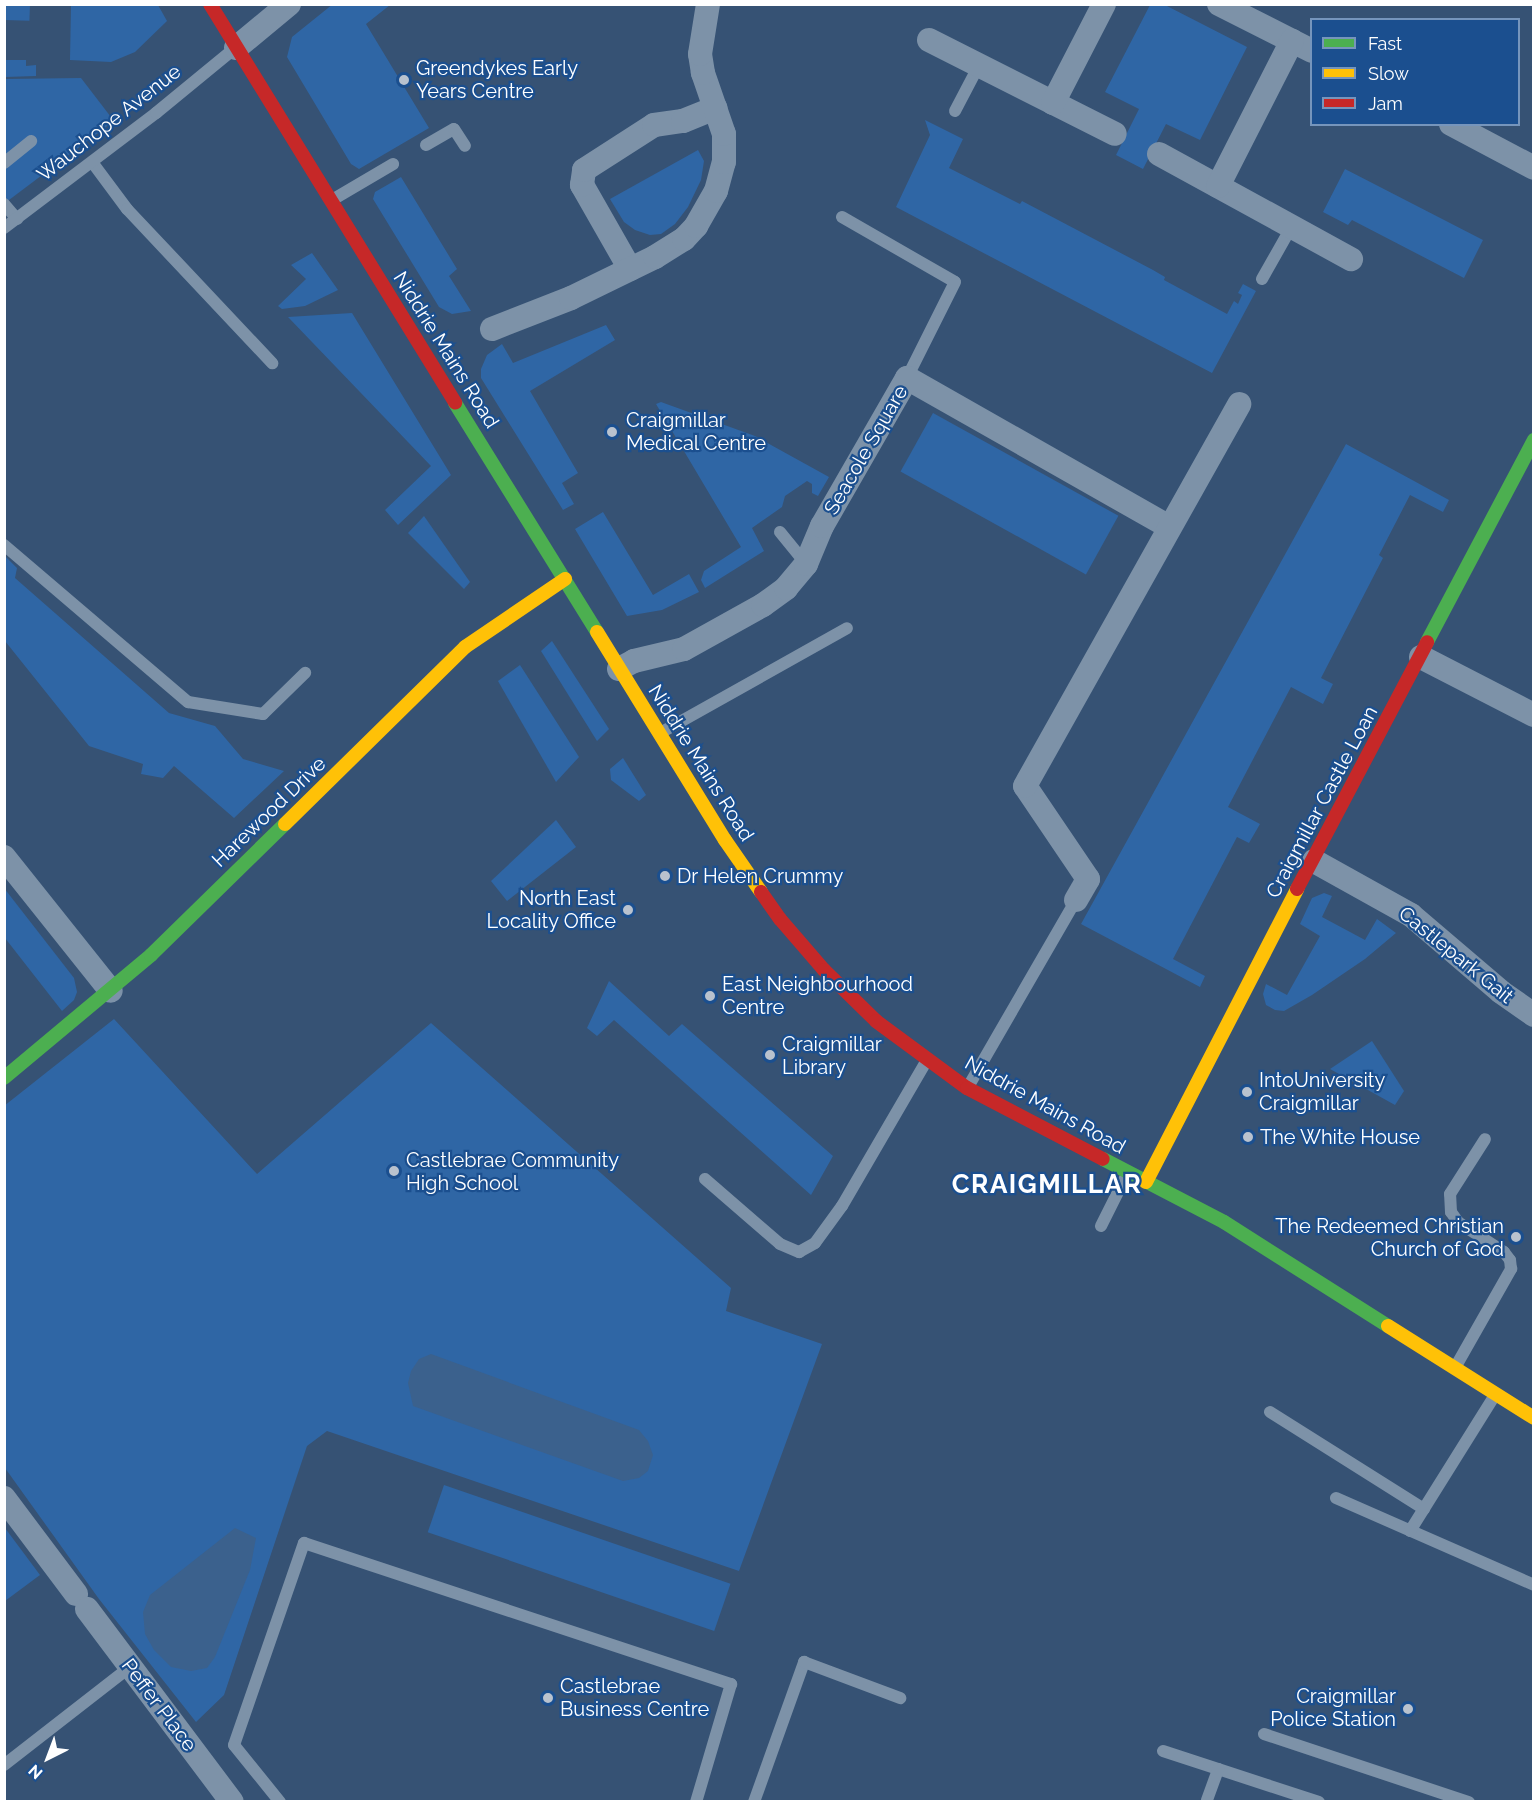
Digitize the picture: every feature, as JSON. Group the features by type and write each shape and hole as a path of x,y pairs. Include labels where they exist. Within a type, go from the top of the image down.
{"main road":[{"name":"Niddrie Mains Road","path":"210,4 725,840 780,919 824,970 876,1021 968,1088 1233,1228 1456,1367 1533,1418"},
{"name":"Craigmillar Castle Loan","path":"1146,1182 1217,1040 1314,861 1533,440"},
{"name":"Harewood Drive","path":"4,1078 111,991 151,955 465,647 565,579"}],"street":[{"path":"236,48 289,4"},
{"path":"492,329 571,298 684,239 707,209 724,162 724,134 703,73 700,54 708,4"},
{"path":"1053,103 1104,4"},
{"path":"1218,186 1302,46 1219,4"},
{"path":"929,40 1115,134"},
{"path":"630,269 582,185 584,170 654,125 683,121 716,108"},
{"path":"1455,126 1533,168"},
{"path":"1159,154 1351,259"},
{"name":"Seacole Square","path":"619,669 634,661 684,649 763,605 786,588 806,564 822,526 907,378 1169,527"},
{"path":"1076,900 1088,879 1025,786 1239,404"},
{"path":"1421,657 1533,715"},
{"path":"4,857 111,991"},
{"name":"Castlepark Gait","path":"1314,861 1411,915 1501,992 1533,1015"},
{"name":"Peffer Place","path":"4,1498 232,1802"}],"lane":[{"name":"Wauchope Avenue","path":"4,228 236,48"},
{"path":"955,111 979,65"},
{"path":"426,145 454,129 465,146"},
{"path":"4,163 31,141"},
{"path":"92,162 127,209 272,363"},
{"path":"331,201 393,164"},
{"path":"4,204 17,219"},
{"path":"842,217 955,282 907,378"},
{"path":"1262,279 1293,226"},
{"path":"780,532 806,564"},
{"path":"4,545 188,702 263,714 305,673"},
{"path":"660,733 847,627"},
{"path":"968,1088 1076,900"},
{"path":"705,1179 780,1244 799,1252 815,1243 842,1206 928,1059"},
{"path":"1456,1367 1511,1269 1510,1260 1504,1252 1458,1222 1451,1212 1450,1194 1485,1139"},
{"path":"1101,1226 1128,1173"},
{"path":"1410,1531 1496,1393"},
{"path":"1270,1412 1424,1509"},
{"path":"1336,1498 1533,1585"},
{"path":"280,1802 234,1745 304,1543 731,1684 696,1802"},
{"path":"754,1802 804,1662 900,1698"},
{"path":"4,1765 130,1667"},
{"path":"1263,1734 1469,1802"},
{"path":"1164,1752 1319,1802"},
{"path":"1206,1800 1218,1769"}],"shaded area":[{"path":"5,4 30,5 29,21 4,20"},
{"path":"333,4 390,5 366,24 429,128 359,169 351,164 287,57 292,37"},
{"path":"71,5 158,5 167,21 135,52 111,62 70,60"},
{"path":"1150,5 1165,5 1247,47 1200,140 1166,124 1143,169 1116,155 1139,109 1105,92"},
{"path":"5,60 26,60 26,66 36,65 36,76 5,77"},
{"path":"81,78 114,121 5,203 5,79"},
{"path":"925,120 963,139 949,168 1020,204 1022,201 1153,270 1165,277 1164,280 1227,314 1234,301 1238,304 1242,295 1238,293 1243,284 1256,291 1212,373 896,207 930,135"},
{"path":"698,150 704,161 701,180 688,207 675,224 661,234 650,235 635,230 624,222 610,199"},
{"path":"1345,169 1483,240 1464,278 1352,220 1348,225 1323,212"},
{"path":"401,177 457,269 449,276 471,311 452,314 439,307 373,199 375,192"},
{"path":"312,253 338,290 305,306 282,309 278,306 306,279 291,265"},
{"path":"352,313 451,475 398,525 385,510 431,466 288,317"},
{"path":"606,325 615,340 530,391 578,473 562,483 574,504 563,510 481,378 481,369 487,355 502,344 513,363"},
{"path":"661,402 755,436 829,477 818,496 812,493 812,484 807,481 785,496 782,507 752,528 764,551 705,588 701,580 704,571 741,547 656,404"},
{"path":"933,413 1118,516 1086,574 901,472"},
{"path":"1346,444 1449,500 1443,512 1410,495 1379,555 1383,558 1321,678 1333,684 1323,704 1291,687 1228,807 1260,824 1249,843 1237,837 1173,959 1205,976 1200,987 1081,924"},
{"path":"603,512 653,595 689,574 699,592 662,610 627,616 575,529"},
{"path":"424,516 470,582 464,589 408,533"},
{"path":"5,556 17,568 15,578 169,713 215,726 243,759 284,771 234,818 174,766 163,778 141,774 143,764 89,746 5,641"},
{"path":"552,641 609,729 597,741 541,651"},
{"path":"520,665 579,757 556,782 498,681"},
{"path":"623,758 646,795 639,801 611,780 610,769"},
{"path":"556,820 576,847 507,901 491,881"},
{"path":"4,888 74,978 77,992 74,1000 62,1011 5,938"},
{"path":"1324,893 1332,896 1322,917 1365,940 1377,919 1396,933 1365,959 1312,995 1284,1011 1275,1010 1266,1005 1263,994 1266,984 1287,995 1320,936 1300,924 1312,898"},
{"path":"609,981 669,1036 682,1024 833,1156 811,1195 614,1020 597,1036 587,1028"},
{"name":"Castlebrae Community High School","path":"114,1019 257,1174 431,1023 731,1288 726,1311 822,1344 739,1571 327,1431 307,1446 224,1695 196,1722 99,1599 5,1468 4,1106"},
{"path":"1372,1041 1404,1091 1395,1105 1330,1069"},
{"path":"431,1354 639,1430 648,1441 653,1455 648,1471 639,1478 623,1481 413,1406 408,1383 411,1371 419,1359"},
{"path":"444,1485 730,1584 714,1631 428,1532"},
{"path":"4,1528 40,1575 5,1601"},
{"path":"235,1528 256,1538 250,1570 215,1657 207,1668 191,1671 171,1667 154,1650 145,1634 143,1612 150,1595"}],"traffic: fast":[{"path":"455,403 597,632"},
{"path":"1427,642 1534,440"},
{"path":"4,1078 151,955 285,824"},
{"path":"1103,1159 1224,1222 1388,1326"}],"traffic: slow":[{"path":"285,824 465,647 565,579"},
{"path":"597,632 725,840 761,892"},
{"path":"1146,1182 1297,889"},
{"path":"1388,1326 1534,1418"}],"traffic: jam":[{"path":"210,4 455,403"},
{"path":"1297,889 1427,642"},
{"path":"761,892 780,919 824,970 876,1021 967,1088 1103,1159"}],"place":[{"name":"Greendykes Early Years Centre","path":"404,80"},
{"name":"Craigmillar Medical Centre","path":"612,432"},
{"name":"Dr Helen Crummy","path":"665,876"},
{"name":"North East Locality Office","path":"628,910"},
{"name":"East Neighbourhood Centre","path":"710,996"},
{"name":"Craigmillar Library","path":"770,1055"},
{"name":"IntoUniversity Craigmillar","path":"1247,1092"},
{"name":"The White House","path":"1248,1137"},
{"name":"Castlebrae Community High School","path":"394,1171"},
{"name":"The Redeemed Christian Church of God","path":"1516,1237"},
{"name":"Castlebrae Business Centre","path":"548,1698"},
{"name":"Craigmillar Police Station","path":"1408,1709"}],"district":[{"name":"CRAIGMILLAR","path":"1047,1185"}]}
